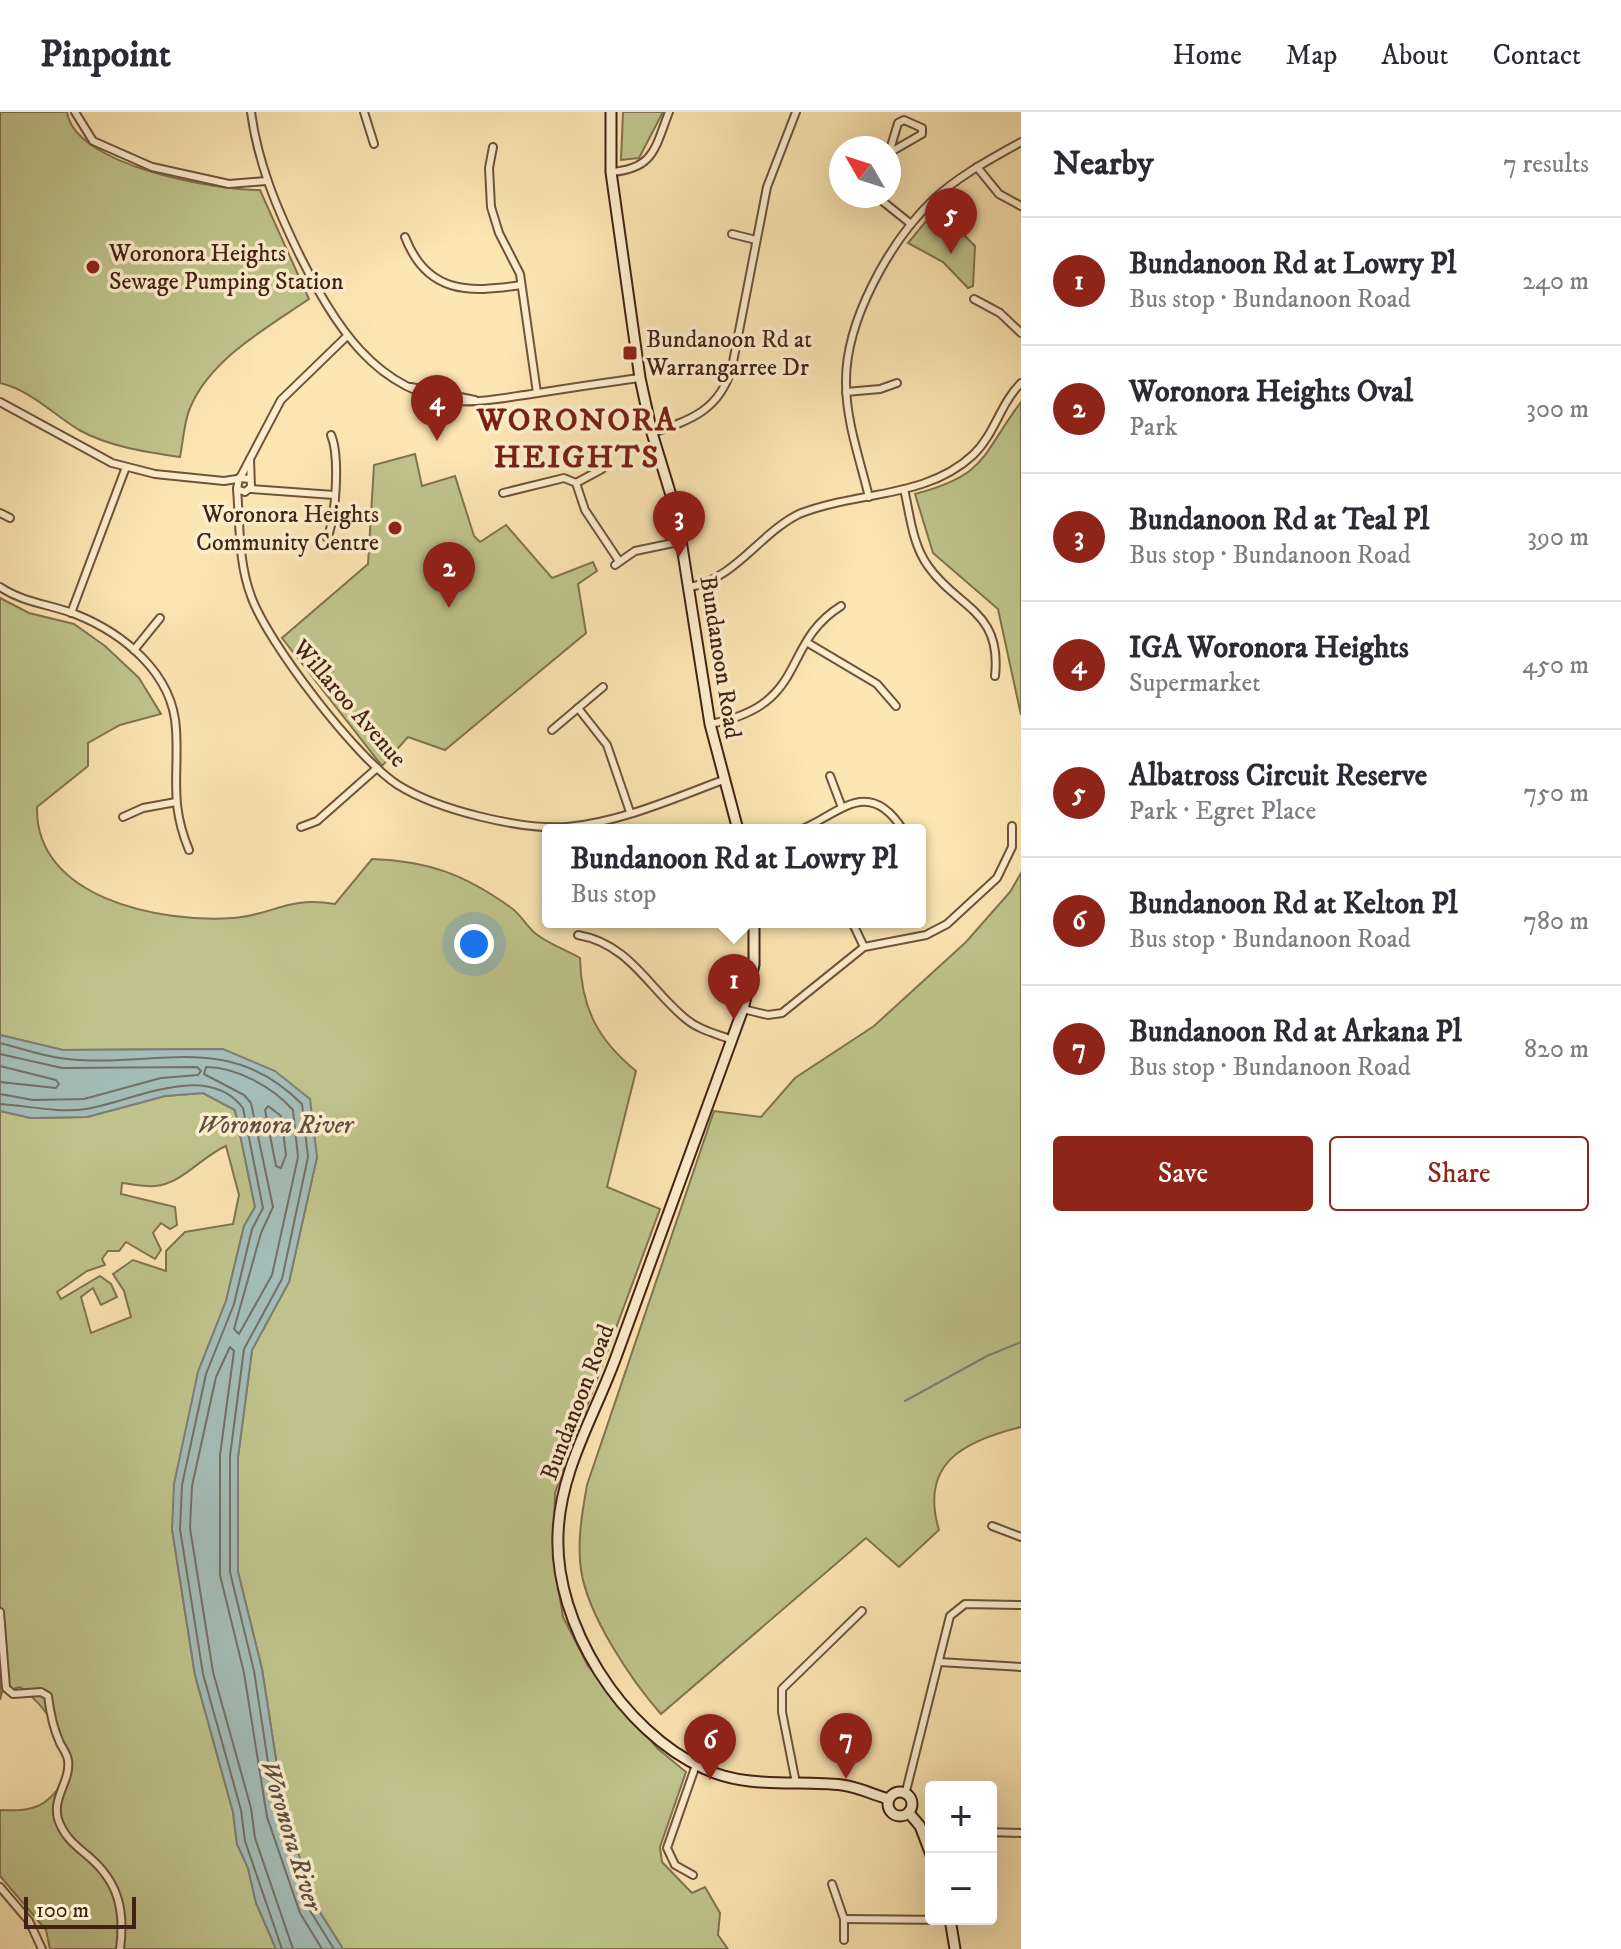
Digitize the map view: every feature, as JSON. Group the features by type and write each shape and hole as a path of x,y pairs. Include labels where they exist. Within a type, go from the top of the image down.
{"street":[{"path":"75,112 83,130 93,141 152,167 229,184 266,181"},
{"path":"251,112 266,181 322,299 346,337 379,369 411,387 475,400 640,378"},
{"path":"364,112 374,144"},
{"name":"Bundanoon Road","path":"611,112 611,172 640,378 652,433 683,541 710,724 736,824"},
{"path":"611,172 637,168 650,158 669,112"},
{"path":"652,433 698,416 724,391 771,171 796,112"},
{"path":"900,121 919,126 923,131 919,137 889,153 900,121"},
{"path":"869,497 846,392 850,341 859,314 911,224 946,189 1021,142"},
{"path":"493,147 489,168 491,207 499,233 517,266 537,393"},
{"path":"977,167 999,194 1021,206"},
{"path":"891,208 911,224"},
{"path":"732,234 756,240"},
{"path":"405,237 423,267 446,283 478,291 521,285"},
{"path":"974,299 1000,313 1021,333"},
{"path":"239,478 267,423 289,390 346,337"},
{"path":"846,392 880,389 897,383"},
{"path":"690,587 723,575 793,517 938,479 970,458 985,441 1007,399 1021,383"},
{"path":"0,402 84,450 126,467 224,481 239,478 250,485"},
{"path":"327,538 334,495 335,451 331,435"},
{"path":"240,504 250,485 250,459"},
{"path":"71,613 126,467"},
{"path":"576,483 602,469"},
{"name":"Willaroo Avenue","path":"239,478 237,488 243,568 266,630 377,768 415,793 512,824 542,825"},
{"path":"503,493 564,478 576,483 585,510 617,563 642,548 683,541"},
{"path":"224,481 237,488 250,485 334,495"},
{"path":"904,489 917,546 926,564 988,626 997,658 995,676"},
{"path":"0,514 10,518"},
{"path":"0,587 22,600 71,613 107,630 134,650 158,676 173,708 177,733 176,802 189,850"},
{"path":"710,724 745,716 766,704 784,683 821,622 841,606"},
{"path":"134,650 160,618"},
{"path":"808,643 884,689 896,706"},
{"path":"552,730 603,687"},
{"path":"578,708 604,739 630,812"},
{"path":"301,827 317,821 377,768"},
{"path":"830,776 841,805"},
{"name":"Willaroo Avenue","path":"585,824 723,780"},
{"path":"123,817 176,802"},
{"path":"810,824 841,805 860,803 877,806 896,824"},
{"path":"743,1009 760,1015 782,1013 864,947 916,938 947,924 997,878 1012,847 1012,826"},
{"name":"Bundanoon Road","path":"754,928 754,965 743,1009 611,1372 571,1465 557,1537 566,1601 592,1660 645,1726 696,1765 742,1780 846,1785 889,1799"},
{"path":"855,928 864,947"},
{"path":"578,935 599,941 634,963 694,1025 732,1040"},
{"path":"992,1526 1021,1537"},
{"path":"905,1795 950,1616 958,1606 972,1603 1021,1605"},
{"path":"796,1783 782,1712 782,1689 862,1611"},
{"path":"0,1612 6,1688 13,1694 41,1692 48,1696 52,1721 68,1758 67,1772 56,1803 58,1819 66,1838 106,1872 116,1889 124,1917 120,1949"},
{"path":"939,1662 1021,1667"},
{"path":"693,1875 675,1865 667,1848 696,1765"},
{"path":"909,1813 912,1801 895,1792 889,1799 889,1806 897,1813 909,1813 925,1830"},
{"path":"997,1832 1021,1833"},
{"path":"832,1884 844,1919 844,1940"},
{"path":"0,1887 29,1921 42,1949"},
{"path":"844,1919 925,1920"},
{"path":"951,1925 955,1949"}],"green space":[{"path":"0,112 67,112 76,131 94,147 120,160 181,180 260,190 309,299 242,346 211,374 190,408 180,457 103,441 69,424 31,397 0,383"},
{"path":"623,112 663,112 639,158 621,160"},
{"path":"937,208 975,246 973,286 968,288 943,262 908,243"},
{"path":"1021,402 1021,715 998,609 933,553 915,494 939,487 970,471"},
{"path":"415,454 422,486 455,476 474,536 480,542 506,525 552,578 593,562 597,571 578,584 586,633 445,750 408,737 382,766 282,638 368,564 374,465"},
{"path":"0,598 29,613 74,624 105,646 139,678 161,714 120,725 88,743 88,766 37,807 42,838 57,864 79,884 107,899 139,909 172,916 233,918 304,902 335,904 372,859 392,860 445,871 477,886 514,910 541,938 580,958 584,992 594,1022 611,1047 636,1071 607,1187 660,1209 555,1493 553,1556 563,1617 588,1666 657,1748 686,1772 660,1847 662,1862 692,1893 705,1887 720,1913 718,1935 728,1949 343,1949 316,1906 284,1811 262,1669 238,1572 238,1457 252,1350 289,1282 317,1157 223,1049 62,1050 0,1035"},
{"path":"1021,873 1021,1427 981,1440 951,1459 941,1472 935,1488 934,1507 939,1530 899,1567 866,1538 661,1714 624,1666 592,1607 581,1570 581,1528 587,1485 714,1111 761,1117 795,1078 874,1026 966,942 1010,892"},
{"path":"203,1093 235,1110 255,1207 244,1226 226,1301 198,1372 172,1529 195,1675 233,1812 237,1844 248,1868 256,1903 276,1949 50,1949 46,1930 0,1876 0,1810 25,1809 42,1804 71,1771 54,1724 30,1695 20,1687 2,1692 0,1700 0,1111 31,1118 87,1117 165,1096","holes":["226,1146 239,1195 233,1224 185,1232 166,1251 166,1271 133,1260 113,1274 124,1291 131,1317 91,1333 81,1297 93,1288 101,1305 117,1297 111,1284 100,1276 61,1299 57,1292 87,1271 105,1265 102,1259 108,1251 119,1251 126,1242 155,1259 161,1250 153,1233 161,1223 170,1229 177,1225 175,1207 121,1194 122,1183 147,1186 165,1184"]}],"water":[{"name":"Woronora River","path":"0,1035 63,1050 223,1049 275,1071 310,1099 317,1157 289,1282 252,1350 238,1457 238,1572 262,1669 284,1811 316,1906 343,1949 276,1949 256,1903 248,1868 237,1844 233,1812 195,1675 172,1529 174,1484 198,1372 226,1301 244,1226 255,1207 235,1110 203,1093 165,1096 87,1117 31,1118 0,1111"}],"waterway":[{"path":"905,1401 987,1356 1021,1342"}],"place":[{"name":"Albatross Circuit Reserve","path":"951,254"},
{"name":"Woronora Heights Sewage Pumping Station","path":"93,267"},
{"name":"Bundanoon Rd at Warrangarree Dr","path":"630,353"},
{"name":"IGA Woronora Heights","path":"437,441"},
{"name":"Woronora Heights Community Centre","path":"395,528"},
{"name":"Bundanoon Rd at Teal Pl","path":"679,557"},
{"name":"Woronora Heights Oval","path":"449,608"},
{"name":"Bundanoon Rd at Lowry Pl","path":"734,1020"},
{"name":"Bundanoon Rd at Arkana Pl","path":"846,1779"},
{"name":"Bundanoon Rd at Kelton Pl","path":"710,1780"}],"district":[{"name":"WORONORA HEIGHTS","path":"577,438"}]}
